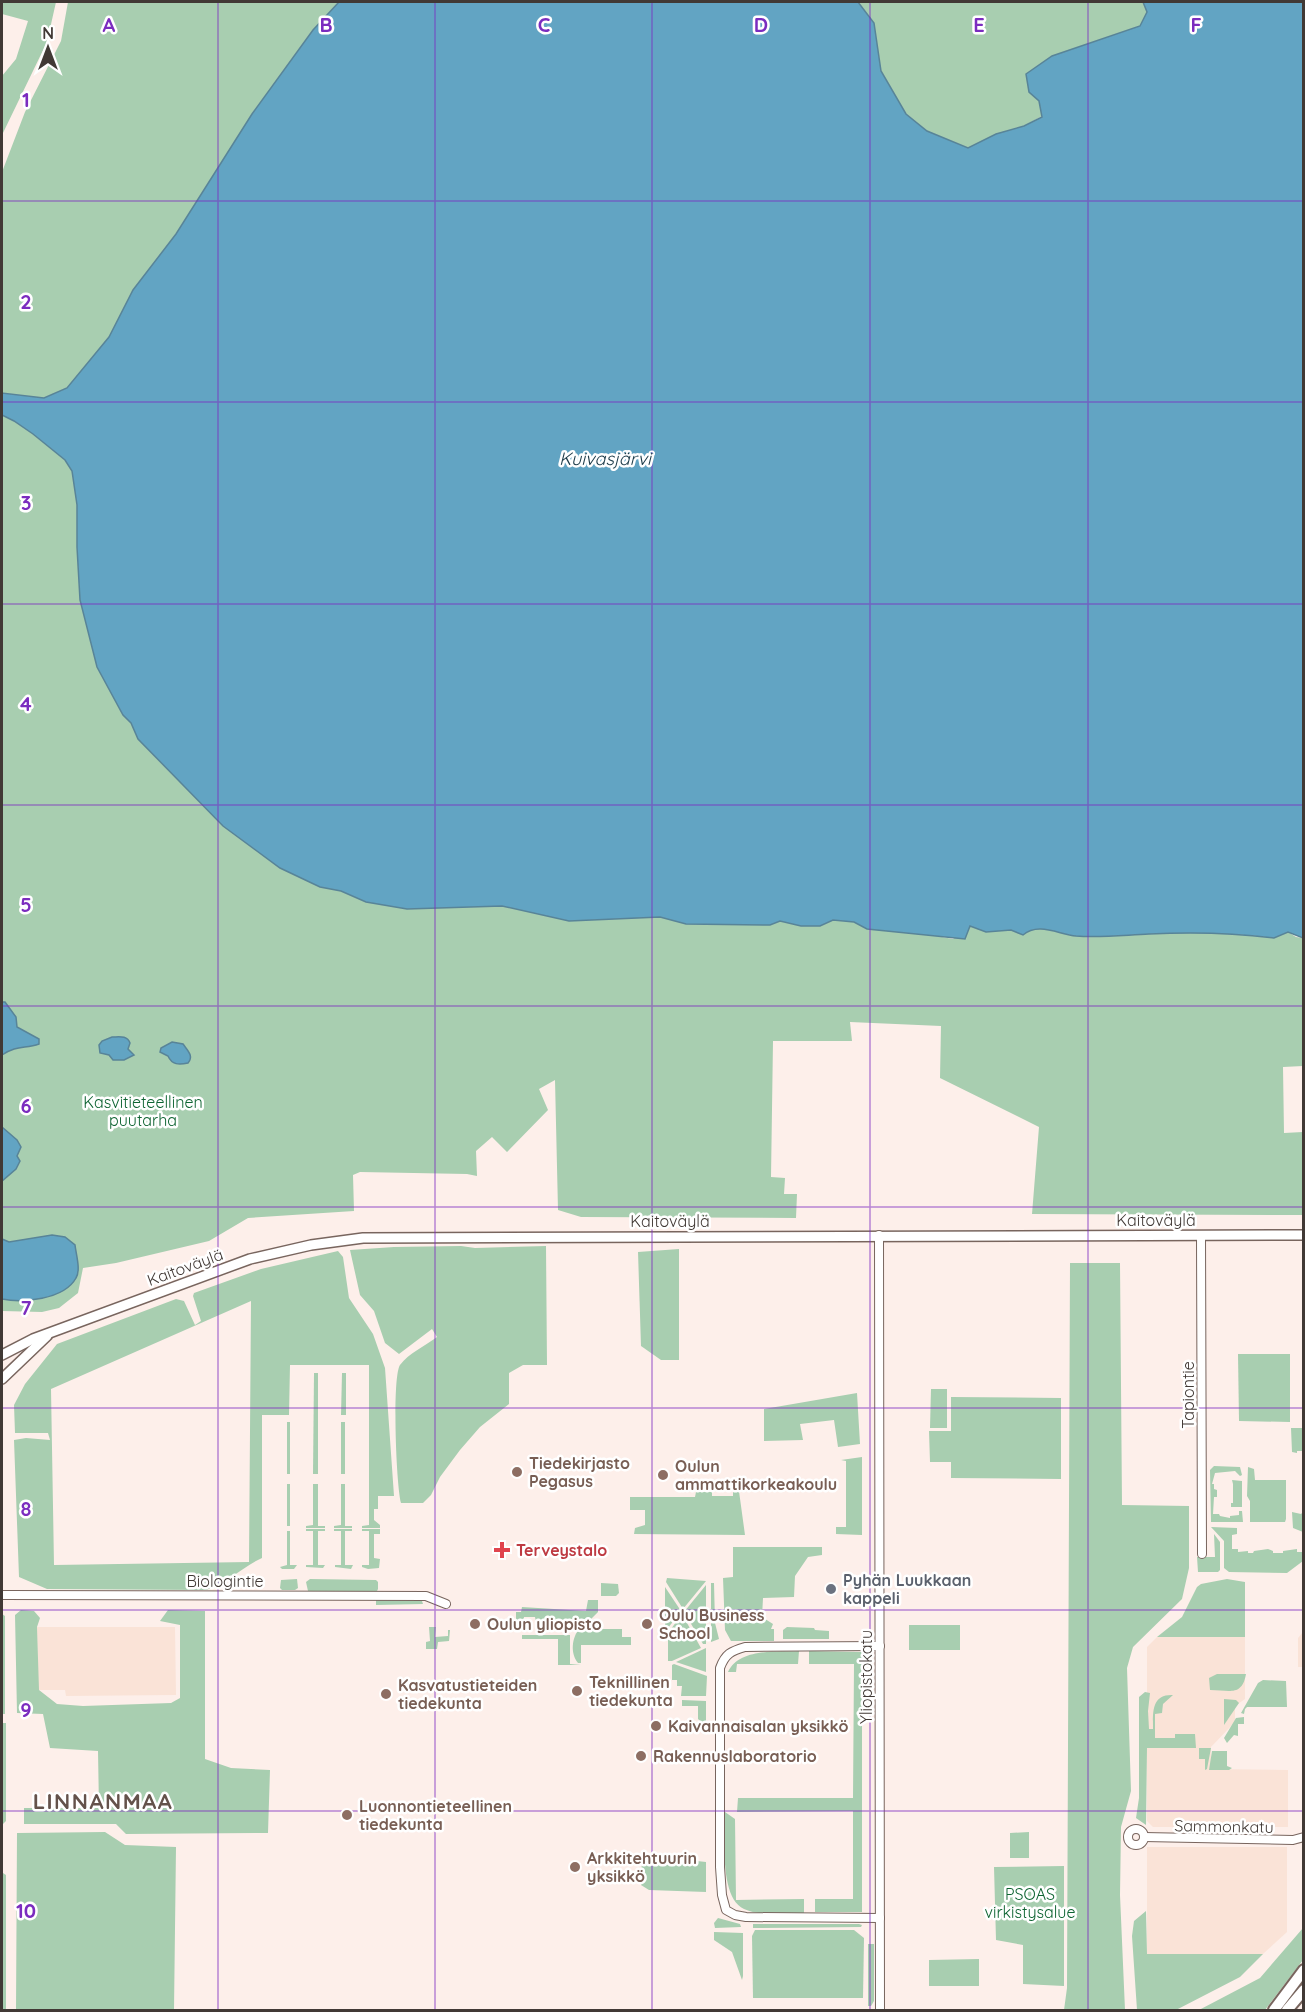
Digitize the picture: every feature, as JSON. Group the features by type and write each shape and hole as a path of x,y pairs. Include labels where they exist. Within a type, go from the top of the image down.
{"main road":[{"path":"1274,2010 1304,1970"},
{"path":"1287,2010 1304,1990"}],"street":[{"name":"Kaitoväylä","path":"2,1355 51,1332 250,1259 311,1245 363,1238 1304,1234"},
{"name":"Yliopistokatu","path":"879,1235 880,2010"},
{"name":"Tapiontie","path":"1201,1235 1202,1554"},
{"name":"Kaitoväylä","path":"2,1377 51,1332"},
{"path":"2,1369 2,1377"},
{"name":"Biologintie","path":"2,1595 426,1596 446,1604"},
{"path":"880,1646 745,1647 733,1650 724,1658 720,1668 719,1835 722,1895 726,1910 735,1916 880,1918"},
{"name":"Sammonkatu","path":"1144,1837 1293,1840 1304,1837"}],"shaded area":[{"path":"37,1627 175,1627 176,1695 66,1696 65,1690 38,1690"},
{"path":"1303,1632 1303,1667 1298,1667 1298,1638"},
{"path":"1157,1637 1245,1637 1245,1699 1235,1706 1235,1722 1211,1747 1211,1769 1288,1770 1288,1827 1153,1827 1147,1821 1147,1647"},
{"path":"1147,1847 1287,1847 1287,1932 1263,1954 1147,1955"}],"green space":[{"path":"2,2 56,2 47,42 2,135 2,76 16,59 28,21 2,14"},
{"path":"68,2 339,2 313,30 252,114 176,234 133,290 109,337 67,388 44,398 2,393 2,172 25,112 61,41"},
{"path":"858,2 1143,2 1147,12 1140,26 1052,56 1039,101 1042,116 1024,126 996,134 968,148 927,131 906,114 881,71 874,23"},
{"name":"Kasvitieteellinen puutarha","path":"2,415 33,434 65,460 73,471 77,505 80,600 97,667 123,715 131,723 138,739 223,826 320,887 341,891 366,902 407,909 502,906 569,921 660,917 686,924 770,925 780,921 801,926 820,926 833,920 854,922 867,929 920,933 953,939 970,926 986,932 1011,930 1023,935 1035,929 1042,929 1085,937 1195,933 1274,938 1288,932 1303,938 1303,1066 1283,1067 1284,1133 1303,1132 1303,1215 1032,1214 1039,1127 940,1078 941,1026 850,1022 852,1041 773,1041 771,1177 785,1178 784,1194 797,1194 796,1218 581,1217 558,1210 555,1080 539,1089 548,1110 507,1152 492,1137 476,1151 477,1176 360,1172 353,1175 354,1211 248,1218 209,1241 116,1263 83,1268 78,1293 59,1308 42,1312 2,1311"},
{"path":"461,1246 475,1248 546,1246 547,1365 523,1365 509,1373 509,1404 480,1427 460,1450 440,1477 431,1495 423,1503 401,1503 396,1431 398,1374 400,1365 412,1353 437,1337 432,1329 399,1354 385,1343 374,1311 360,1295 350,1250"},
{"path":"679,1249 679,1360 661,1360 641,1346 638,1252"},
{"path":"338,1251 343,1257 349,1298 373,1334 385,1368 394,1496 378,1496 378,1509 374,1509 374,1520 380,1528 362,1528 362,1526 369,1525 369,1365 290,1365 289,1415 262,1415 262,1558 221,1584 206,1590 47,1589 19,1577 14,1440 26,1438 50,1440 48,1433 15,1433 14,1405 25,1384 57,1344 176,1299 184,1301 195,1325 201,1321 194,1293 261,1269","holes":["251,1301 249,1562 54,1565 51,1389"]},
{"path":"1070,1263 1120,1263 1122,1505 1189,1506 1189,1568 1182,1599 1133,1647 1127,1668 1131,1791 1121,1827 1120,1895 1125,2010 1064,2010 1067,1988"},
{"path":"1238,1354 1290,1354 1290,1422 1239,1421"},
{"path":"314,1373 318,1373 318,1474 313,1474"},
{"path":"342,1373 346,1373 346,1415 341,1415"},
{"path":"931,1389 947,1389 947,1428 930,1428"},
{"path":"857,1393 860,1444 838,1447 834,1420 800,1424 803,1440 764,1441 764,1409"},
{"path":"951,1397 1061,1398 1061,1479 951,1478 951,1462 930,1462 929,1431 951,1431"},
{"path":"287,1422 290,1422 290,1474 287,1474"},
{"path":"341,1422 345,1422 345,1474 341,1474"},
{"path":"1291,1428 1303,1428 1303,1453 1302,1451 1292,1452"},
{"path":"862,1457 862,1535 836,1534 836,1527 846,1527 846,1461 841,1460"},
{"path":"1214,1466 1240,1467 1242,1475 1240,1476 1235,1471 1215,1473 1212,1484 1217,1490 1217,1497 1214,1497 1213,1514 1230,1518 1230,1516 1239,1515 1239,1511 1242,1511 1243,1522 1211,1522 1210,1470"},
{"path":"1248,1467 1254,1469 1255,1480 1286,1480 1285,1522 1250,1522 1250,1501 1247,1496"},
{"path":"1232,1480 1242,1481 1242,1507 1231,1507 1233,1503"},
{"path":"287,1484 290,1484 290,1526 287,1526"},
{"path":"313,1484 318,1484 318,1526 325,1526 325,1528 306,1528 306,1526 313,1525"},
{"path":"341,1484 345,1484 345,1526 352,1526 352,1528 334,1528 334,1526 341,1525"},
{"path":"733,1484 738,1484 745,1535 634,1534 635,1528 645,1525 645,1510 630,1510 630,1497 695,1497 696,1492 712,1492 712,1496 733,1496"},
{"path":"1292,1512 1301,1514 1303,1512 1303,1532 1293,1528"},
{"path":"1211,1527 1237,1528 1237,1534 1232,1535 1232,1549 1238,1549 1238,1552 1253,1553 1268,1549 1273,1553 1283,1553 1283,1551 1297,1549 1297,1552 1303,1552 1303,1561 1287,1573 1229,1572 1224,1568 1224,1541"},
{"path":"306,1529 325,1529 325,1531 318,1531 318,1565 325,1565 323,1568 306,1567 306,1565 313,1565 313,1531 306,1531"},
{"path":"334,1529 352,1529 352,1531 345,1531 345,1565 353,1565 351,1569 335,1567 335,1565 341,1565 341,1531 334,1531"},
{"path":"362,1529 380,1529 380,1534 374,1534 374,1558 380,1559 379,1568 362,1567 362,1565 369,1565 369,1531 362,1531"},
{"path":"287,1531 290,1531 290,1565 297,1565 294,1569 280,1567 287,1565"},
{"path":"1214,1534 1220,1542 1220,1570 1218,1572 1198,1572 1197,1557 1215,1557"},
{"path":"733,1547 822,1547 822,1555 808,1557 795,1576 794,1597 763,1598 762,1617 773,1624 771,1629 774,1629 774,1641 731,1641 725,1630 723,1578 733,1577"},
{"path":"667,1578 706,1581 683,1609 666,1582"},
{"path":"297,1579 298,1588 295,1590 280,1588 281,1580"},
{"path":"310,1579 376,1580 378,1589 377,1591 308,1591 306,1582"},
{"path":"1227,1579 1245,1582 1245,1637 1157,1637 1182,1617 1197,1587 1201,1584"},
{"path":"601,1583 618,1584 619,1593 616,1596 601,1596"},
{"path":"711,1583 714,1583 715,1623 719,1639 711,1642"},
{"path":"706,1585 706,1644 703,1644 684,1612"},
{"path":"665,1587 681,1611 665,1632"},
{"path":"376,1600 422,1601 423,1604 376,1605"},
{"path":"588,1600 598,1600 598,1612 589,1621 536,1622 535,1617 524,1617 523,1626 516,1626 516,1612 521,1612 522,1607 586,1611"},
{"path":"21,1610 34,1611 40,1618 37,1627 39,1690 57,1704 83,1706 171,1703 180,1698 180,1625 160,1621 168,1610 205,1611 205,1759 231,1768 270,1770 268,1833 126,1834 116,1824 24,1824 24,1808 99,1808 98,1751 50,1748 43,1714 17,1713 15,1615"},
{"path":"2,1614 5,1616 5,1714 2,1714"},
{"path":"682,1614 701,1648 668,1661 668,1633"},
{"path":"909,1625 960,1625 960,1650 909,1650"},
{"path":"429,1627 436,1627 435,1637 448,1636 448,1630 450,1630 449,1641 438,1642 437,1649 426,1649 426,1642 430,1641"},
{"path":"787,1627 829,1631 829,1639 783,1639 783,1630"},
{"path":"579,1629 622,1629 622,1637 631,1637 631,1645 581,1645 581,1663 578,1663 573,1646"},
{"path":"522,1635 570,1635 570,1664 581,1665 558,1665 558,1639 522,1639"},
{"path":"706,1648 706,1672 676,1662"},
{"path":"799,1651 798,1664 737,1664 736,1672 728,1672 733,1664 749,1655"},
{"path":"809,1651 862,1652 862,1912 815,1912 815,1899 853,1899 853,1811 737,1812 738,1798 853,1798 854,1664 809,1664"},
{"path":"672,1665 707,1676 706,1696 681,1696 682,1686 677,1686 677,1680 672,1680"},
{"path":"1217,1674 1246,1674 1241,1686 1234,1691 1210,1690 1209,1678"},
{"path":"1263,1680 1286,1681 1287,1707 1247,1707 1244,1714 1241,1713 1258,1683"},
{"path":"1145,1692 1150,1693 1149,1729 1153,1729 1154,1711 1157,1701 1173,1695 1163,1704 1162,1713 1155,1714 1155,1738 1175,1738 1175,1734 1195,1734 1196,1748 1147,1748 1146,1825 1136,1818 1139,1798 1139,1697"},
{"path":"1224,1699 1236,1700 1239,1703 1224,1725"},
{"path":"682,1700 706,1701 706,1726 698,1719 698,1706 682,1706"},
{"path":"1244,1717 1244,1724 1238,1724 1238,1736 1234,1735 1227,1743 1224,1738 1236,1718"},
{"path":"2,1723 6,1723 6,1821 2,1825"},
{"path":"1199,1748 1211,1748 1205,1770 1205,1759 1199,1759"},
{"path":"1212,1751 1227,1751 1227,1766 1232,1768 1209,1770"},
{"path":"725,1812 735,1819 736,1900 804,1899 804,1913 758,1913 744,1909 736,1903 730,1893 725,1865"},
{"path":"105,1832 125,1845 176,1847 174,2010 16,2010 17,1833"},
{"path":"1029,1832 1029,1858 1010,1858 1010,1833"},
{"path":"642,1855 706,1862 706,1892 649,1890 641,1885"},
{"name":"PSOAS virkistysalue","path":"1064,1866 1064,1986 1023,1984 1023,1945 996,1940 994,1867"},
{"path":"3,1873 6,1875 6,2010 2,2010"},
{"path":"1146,1911 1147,1954 1263,1954 1240,1977 1176,2010 1137,2010 1132,1936 1134,1921"},
{"path":"718,1918 740,1924 741,1927 715,1928 714,1923"},
{"path":"753,1924 862,1925 861,1927 753,1928"},
{"path":"1303,1928 1303,1960 1265,2010 1199,2010 1260,1978"},
{"path":"755,1930 854,1930 864,1938 863,1998 753,1998 752,1936"},
{"path":"714,1932 743,1933 742,1980 732,1952 714,1940"},
{"path":"868,1944 874,1944 874,2001 871,2006 868,2006"},
{"path":"979,1959 979,1986 929,1986 929,1960"}],"water":[{"name":"Kuivasjärvi","path":"339,2 858,2 874,23 881,71 906,114 927,131 968,148 996,134 1024,126 1042,117 1039,101 1029,92 1026,74 1052,56 1140,26 1147,12 1143,2 1303,2 1303,938 1288,932 1274,938 1195,933 1085,937 1042,929 1035,929 1023,935 1011,930 986,932 970,926 965,939 867,929 854,922 833,920 820,926 801,926 780,921 770,925 686,924 660,917 569,921 502,906 407,909 366,902 341,891 320,887 280,868 223,826 138,739 131,723 123,715 97,667 80,600 77,505 72,471 65,460 33,434 2,415 2,393 44,398 67,388 109,337 133,290 176,234 252,114 313,30"},
{"path":"2,1002 5,1002 16,1017 17,1027 39,1039 39,1044 12,1050 2,1055"},
{"path":"112,1037 127,1039 130,1043 128,1049 134,1055 124,1060 113,1060 109,1055 100,1053 99,1045 102,1041"},
{"path":"172,1042 183,1044 190,1056 188,1063 174,1063 160,1052 161,1048"},
{"path":"2,1127 17,1140 21,1147 17,1156 20,1161 16,1169 2,1181"},
{"path":"52,1235 65,1237 75,1245 78,1266 76,1278 62,1291 53,1295 31,1300 2,1299 2,1239 9,1242"}],"place":[{"name":"Tiedekirjasto Pegasus","path":"517,1472"},
{"name":"Oulun ammattikorkeakoulu","path":"663,1475"},
{"name":"Terveystalo","path":"502,1550"},
{"name":"Pyhän Luukkaan kappeli","path":"831,1589"},
{"name":"Oulun yliopisto","path":"475,1624"},
{"name":"Oulu Business School","path":"647,1624"},
{"name":"Teknillinen tiedekunta","path":"577,1691"},
{"name":"Kasvatustieteiden tiedekunta","path":"386,1694"},
{"name":"Kaivannaisalan yksikkö","path":"656,1726"},
{"name":"Rakennuslaboratorio","path":"641,1756"},
{"name":"Luonnontieteellinen tiedekunta","path":"347,1815"},
{"name":"Arkkitehtuurin yksikkö","path":"575,1867"}],"district":[{"name":"LINNANMAA","path":"103,1801"}]}
